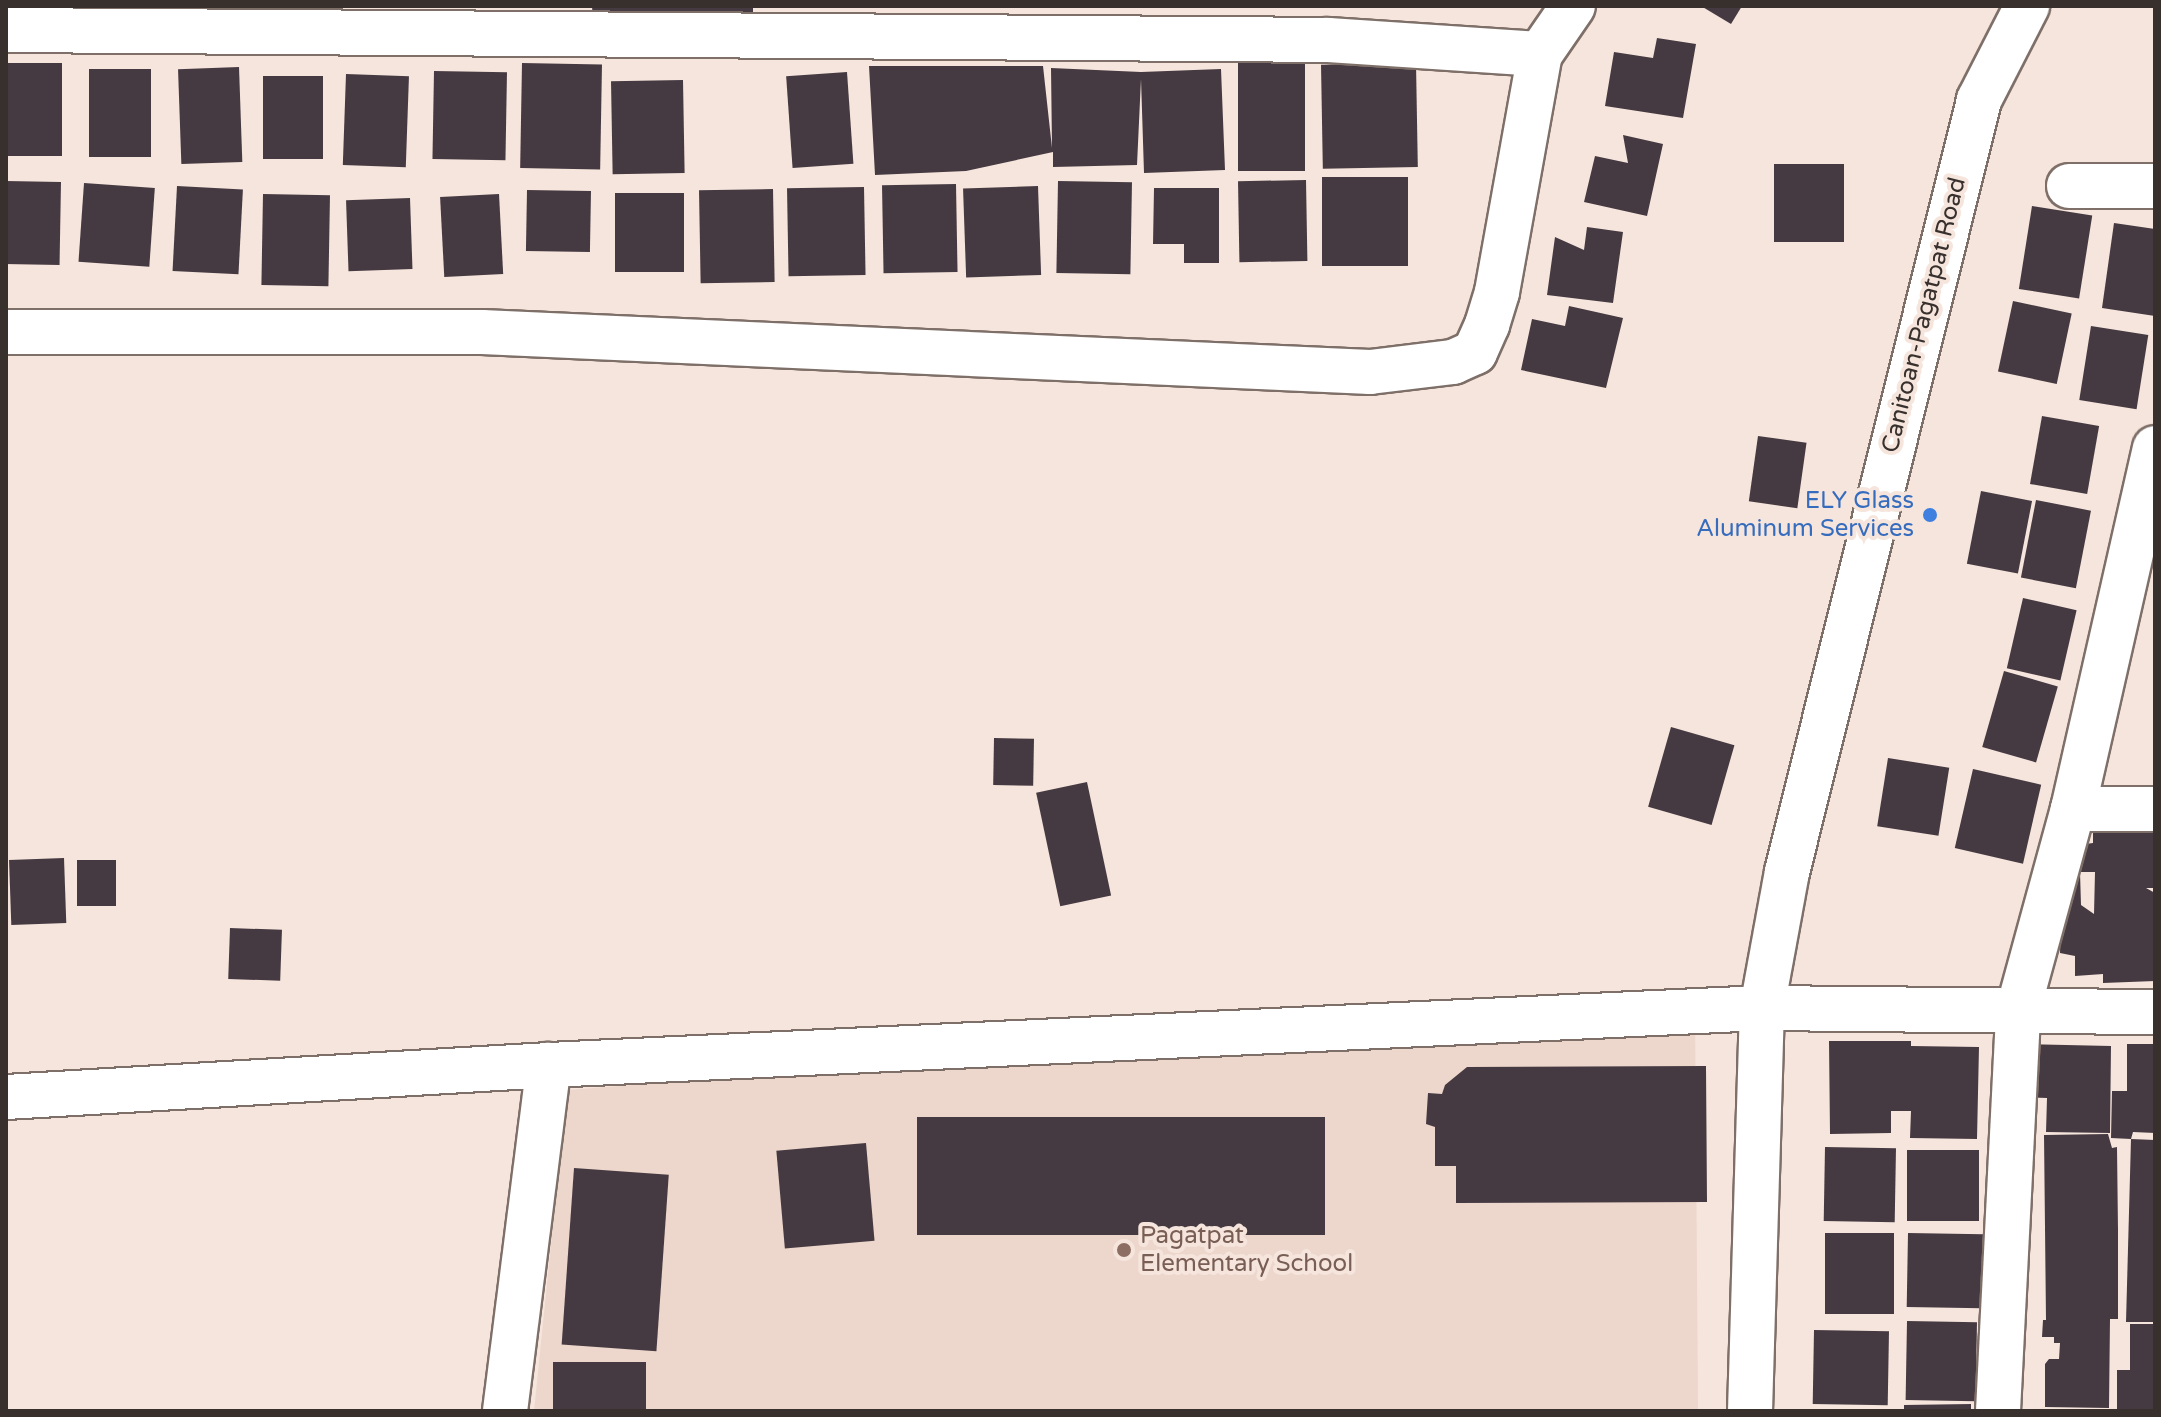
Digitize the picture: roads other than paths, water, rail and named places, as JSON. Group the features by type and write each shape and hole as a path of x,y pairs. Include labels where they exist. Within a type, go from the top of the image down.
{"street":[{"path":"6,332 482,332 1370,372 1453,362 1475,352 1497,292 1540,54 1573,6"},
{"name":"Canitoan-Pagatpat Road","path":"1750,1411 1762,1008 1787,872 1979,100 2027,6"},
{"path":"6,30 1328,40 1540,54"},
{"path":"2069,186 2155,186"},
{"path":"1998,1411 2018,1010 2073,809 2139,588 2155,448"},
{"path":"2073,809 2155,809"},
{"path":"6,1097 549,1065 1762,1008 2155,1012"},
{"path":"505,1411 549,1065"}],"place":[{"name":"ELY Glass Aluminum Services","path":"1930,515"},
{"name":"Pagatpat Elementary School","path":"1124,1250"}]}
